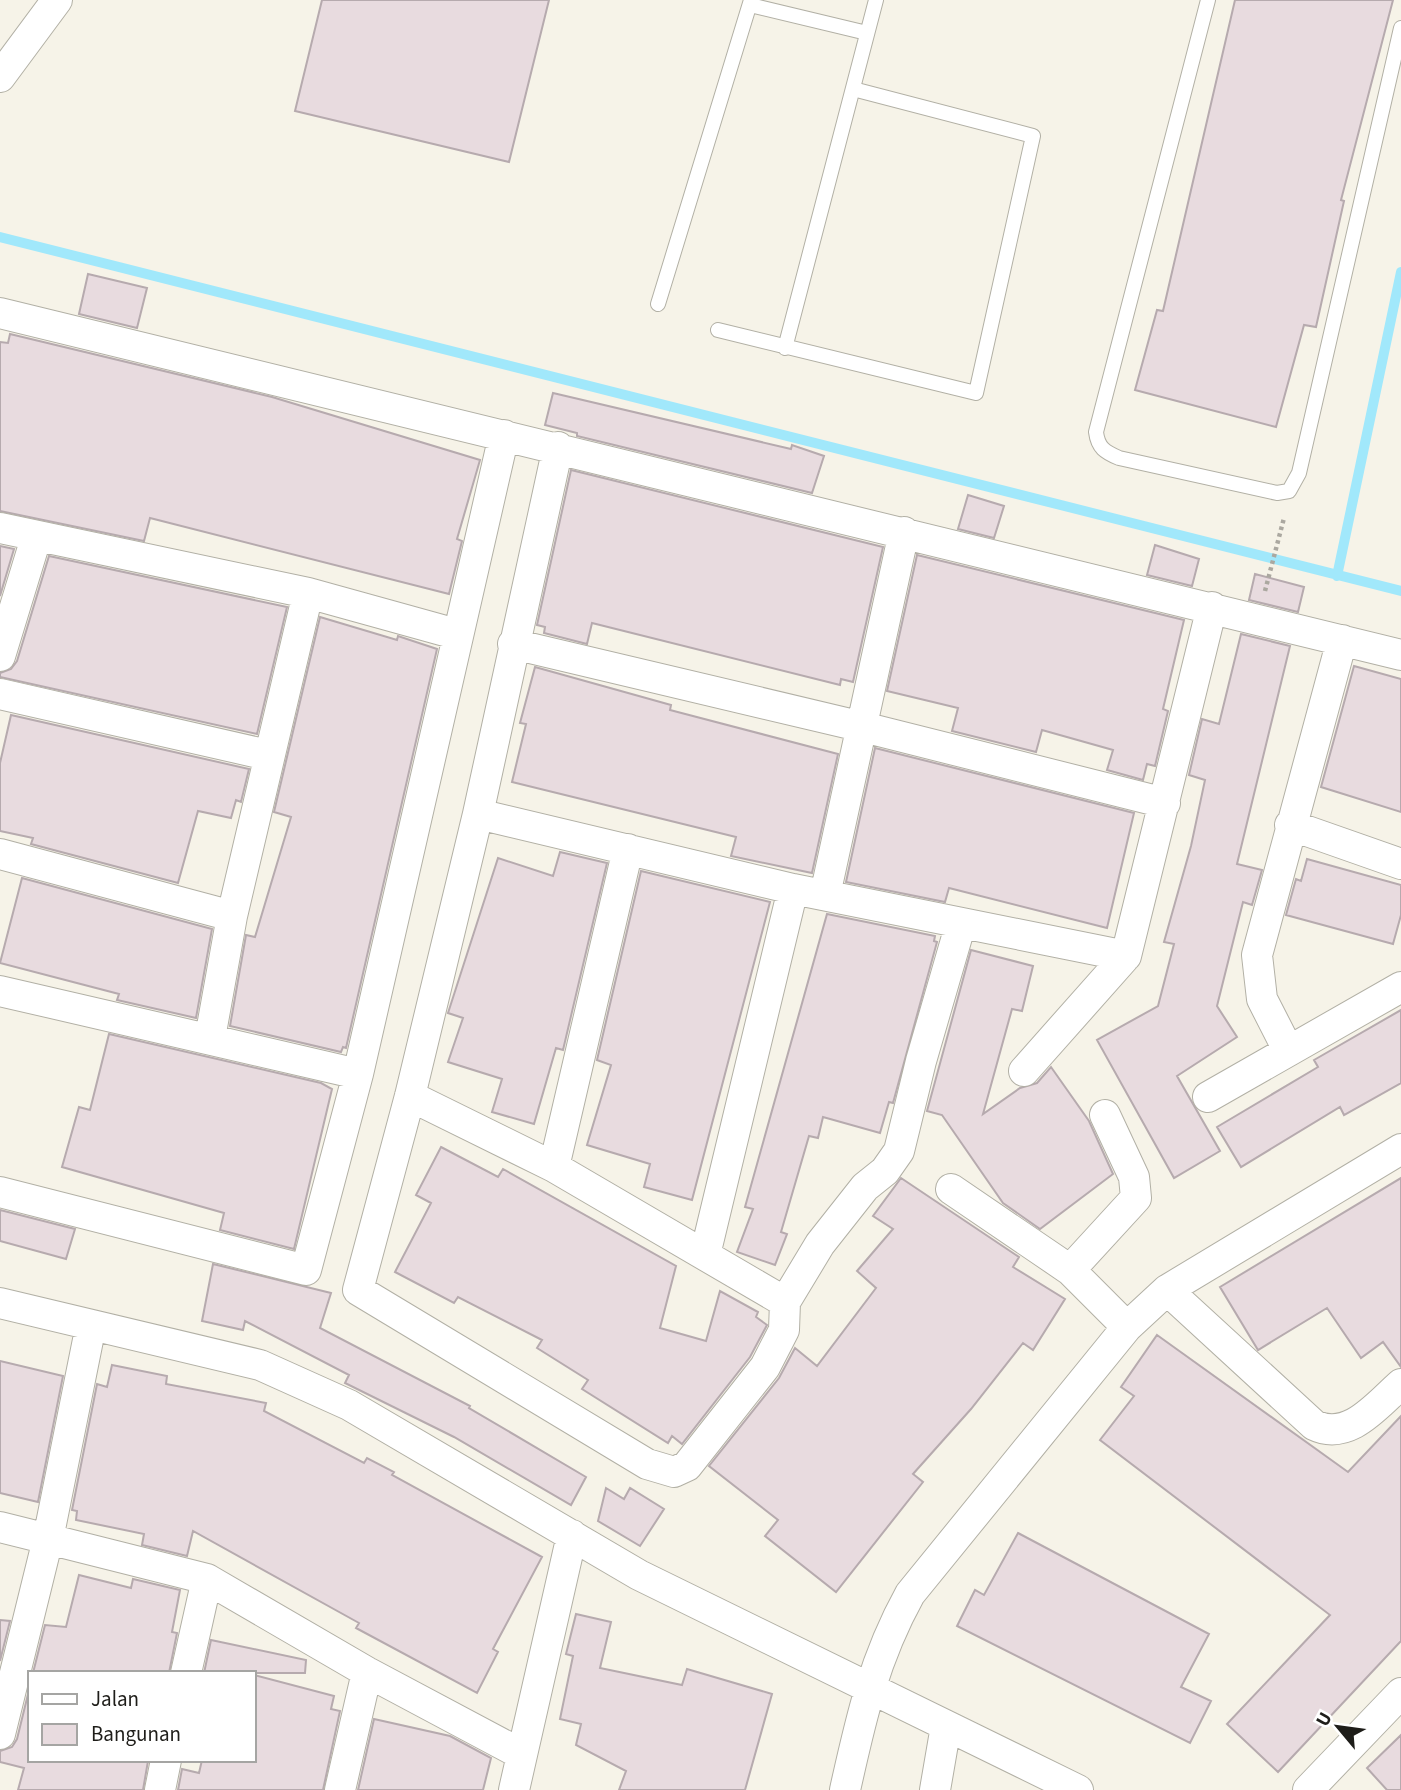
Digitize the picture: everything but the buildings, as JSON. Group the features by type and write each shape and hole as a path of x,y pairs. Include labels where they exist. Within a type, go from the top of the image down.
{"street":[{"path":"0,77 57,0"},
{"path":"0,313 558,447 1401,655"},
{"path":"0,1192 306,1270 358,1074 456,634 504,435"},
{"path":"558,447 478,814 410,1096 358,1290 647,1464 674,1472 687,1466 765,1367 784,1330 785,1302 820,1244 865,1187 885,1171 899,1151 921,1061 961,923"},
{"path":"0,528 36,538 308,593 456,634"},
{"path":"825,895 904,532"},
{"path":"0,656 36,538"},
{"path":"210,1038 232,916 308,593"},
{"path":"1024,1071 1126,956 1212,607"},
{"path":"1288,1051 1262,999 1257,955 1342,640"},
{"path":"513,644 863,727 1165,803"},
{"path":"0,694 268,755"},
{"path":"478,814 793,889 1126,956"},
{"path":"1290,825 1401,864"},
{"path":"554,1167 628,849"},
{"path":"0,854 232,916"},
{"path":"705,1255 793,889"},
{"path":"1208,1097 1401,987"},
{"path":"0,991 358,1074"},
{"path":"410,1096 554,1167 785,1302"},
{"path":"1070,1270 1136,1198 1134,1177 1105,1115"},
{"path":"845,1790 868,1688 893,1624 916,1585 1127,1327 1167,1290 1401,1149"},
{"path":"951,1189 1070,1270 1127,1327"},
{"path":"1167,1290 1314,1425 1325,1430 1336,1431 1354,1424 1401,1384"},
{"path":"0,1303 260,1365 299,1381 349,1405 639,1575 1077,1790"},
{"path":"0,1734 48,1539 91,1325"},
{"path":"0,1527 207,1579 367,1672 521,1754"},
{"path":"514,1790 572,1535"},
{"path":"186,1671 207,1579"},
{"path":"340,1790 367,1672"},
{"path":"1308,1790 1401,1693"},
{"path":"935,1790 946,1726"},
{"path":"160,1790 166,1762"}],"lane":[{"path":"785,348 876,0"},
{"path":"1208,0 1096,432 1098,443 1109,454 1119,458 1277,493 1289,491 1299,473 1401,28"},
{"path":"658,304 750,2 867,33"},
{"path":"718,330 976,393 1033,136 853,89"}],"path":[{"path":"1267,582 1284,519"}],"waterway":[{"path":"0,237 1401,591"},
{"path":"1337,576 1401,272"}]}
